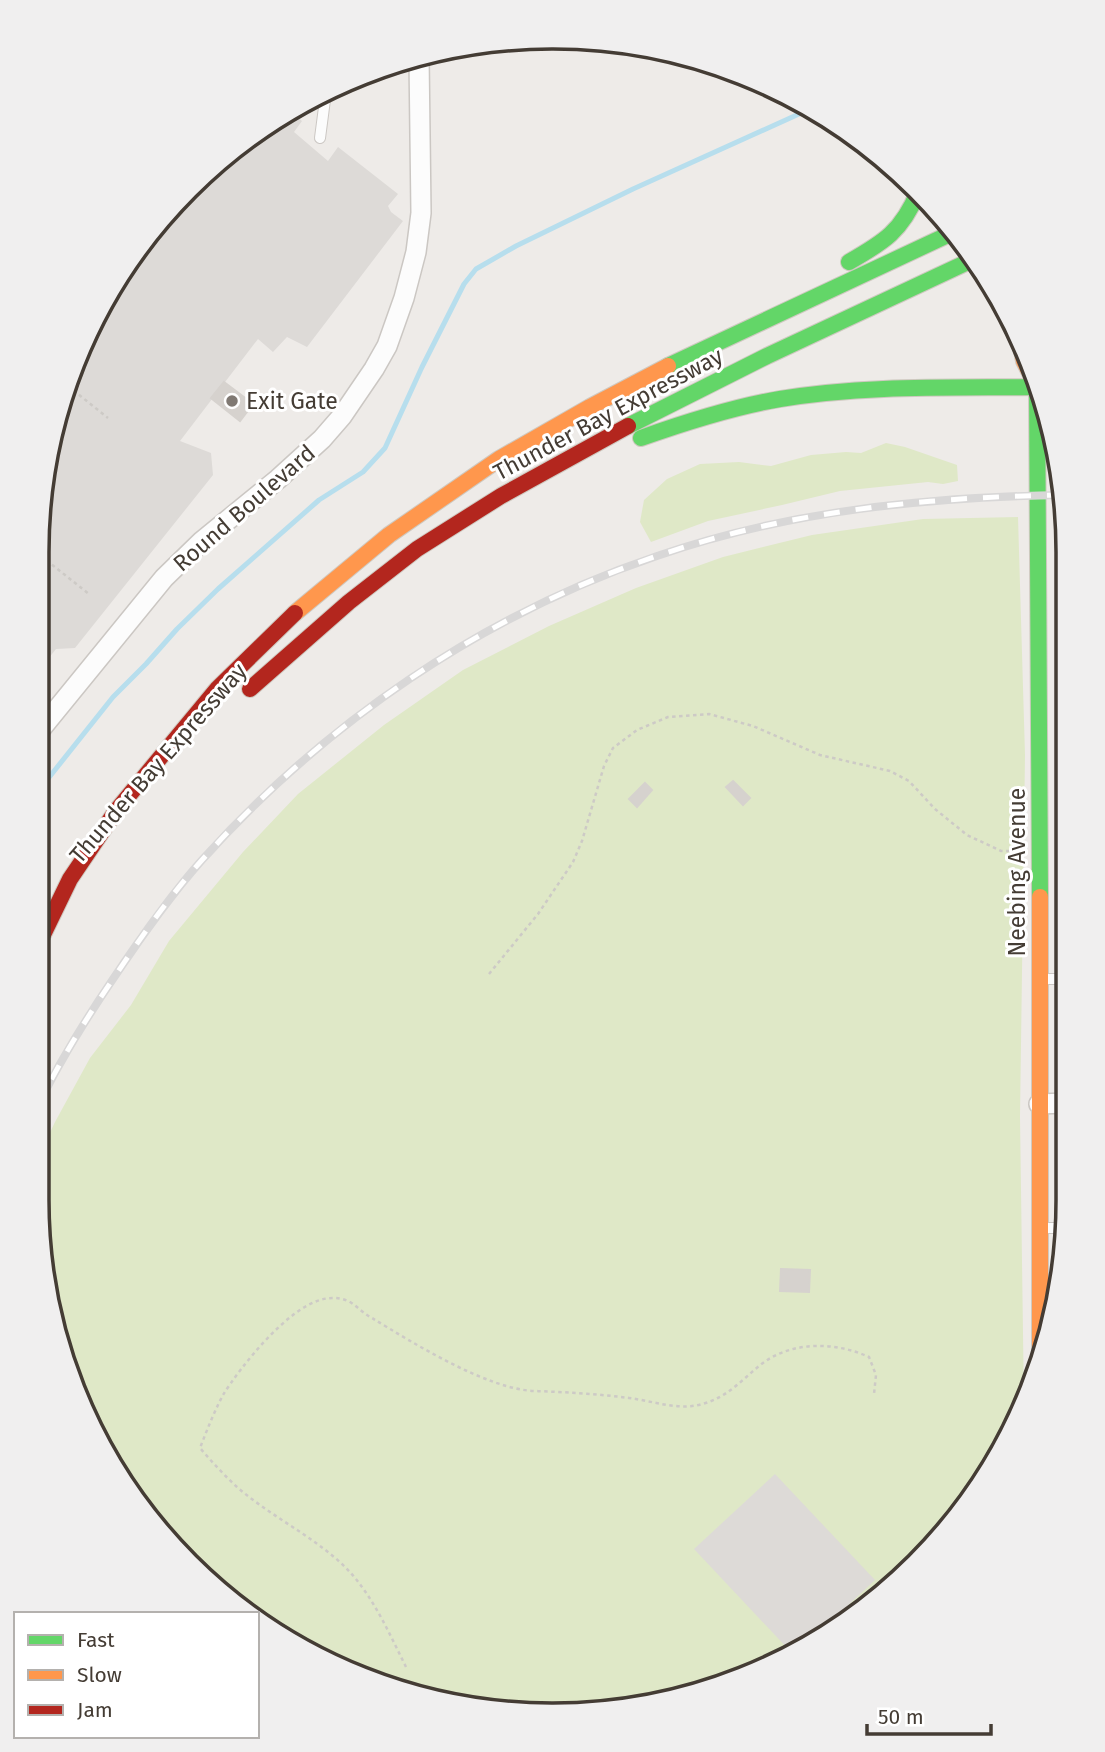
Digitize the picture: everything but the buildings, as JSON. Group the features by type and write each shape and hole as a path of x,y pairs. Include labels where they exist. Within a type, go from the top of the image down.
{"main road":[{"path":"679,360 876,244 899,226 914,202"},
{"name":"Thunder Bay Expressway","path":"49,923 70,879 116,811 217,689 301,607 389,535 499,459 590,407 679,360 944,237"},
{"name":"Thunder Bay Expressway","path":"244,696 263,676 370,584 440,533 634,421 964,264"},
{"path":"526,482 667,428 733,409 788,398 876,390 1028,387"},
{"name":"Neebing Avenue","path":"1037,416 1040,1325"},
{"name":"Thunder Bay Expressway","path":"49,930 99,864"}],"street":[{"name":"Round Boulevard","path":"49,719 164,578 202,541 322,439 342,416 374,369 387,346 404,298 418,239 421,214 419,67"},
{"path":"1039,1104 1056,1103"}],"lane":[{"path":"320,138 324,104"},
{"path":"1040,979 1056,979"},
{"path":"1040,1228 1055,1228"}],"path":[{"path":"76,392 108,418"},
{"path":"49,562 89,594"},
{"path":"489,974 538,914 573,862 582,841 604,766 613,748 637,730 668,717 709,714 753,726 820,755 890,771 909,780 935,809 967,835 1001,851 1040,852"},
{"path":"406,1667 381,1618 362,1588 341,1564 238,1488 200,1448 224,1395 248,1359 290,1317 317,1300 339,1298 351,1303 369,1317 447,1360 501,1384 523,1390 592,1394 681,1406 699,1405 726,1394 775,1356 807,1346 818,1346 853,1349 869,1357 877,1376 874,1394"}],"green space":[{"path":"886,443 957,465 958,481 840,491 708,521 651,542 640,522 644,500 667,479 700,464 739,462 771,466 811,455 861,453"},
{"path":"1018,517 1025,755 1020,1117 1024,1376 989,1451 952,1506 931,1531 909,1556 859,1599 804,1636 775,1651 745,1665 683,1686 618,1699 585,1702 487,1699 422,1686 391,1676 360,1665 301,1636 246,1599 196,1556 174,1531 153,1506 116,1451 87,1392 66,1330 53,1265 49,1135 90,1058 131,1005 169,941 243,852 298,794 384,725 463,670 549,626 636,588 723,557 812,535 923,519"}],"shaded area":[{"path":"298,118 302,121 294,132 328,161 338,147 398,194 388,206 391,212 403,221 307,347 287,337 273,352 258,339 180,441 211,453 213,475 75,648 56,649 49,658 49,552 53,487 66,422 87,360 116,301 153,246 174,221 196,196 246,153"},
{"path":"775,1474 875,1580 842,1611 785,1646 694,1549"}],"waterway":[{"path":"49,777 113,697 177,629 319,500 363,472 385,448 464,284 476,269 516,246 633,189 800,114"}],"railway":[{"path":"49,1085 81,1028 132,951 177,889 202,860 300,763 354,719 469,642 529,609 592,580 657,556 756,528 806,517 909,503 1053,495"}],"traffic: fast":[{"path":"849,262 891,234 914,201"},
{"path":"668,366 944,237"},
{"path":"628,426 767,356 964,264"},
{"path":"641,438 727,411 780,399 844,391 1028,387"},
{"path":"1037,416 1040,897"}],"traffic: slow":[{"path":"295,613 389,535 499,459 668,366"},
{"path":"1040,897 1040,1325"}],"traffic: jam":[{"path":"250,689 349,602 417,549 501,496 628,426"},
{"path":"49,922 70,879 116,811 217,689 295,613"}],"place":[{"name":"Exit Gate","path":"232,401"}]}
